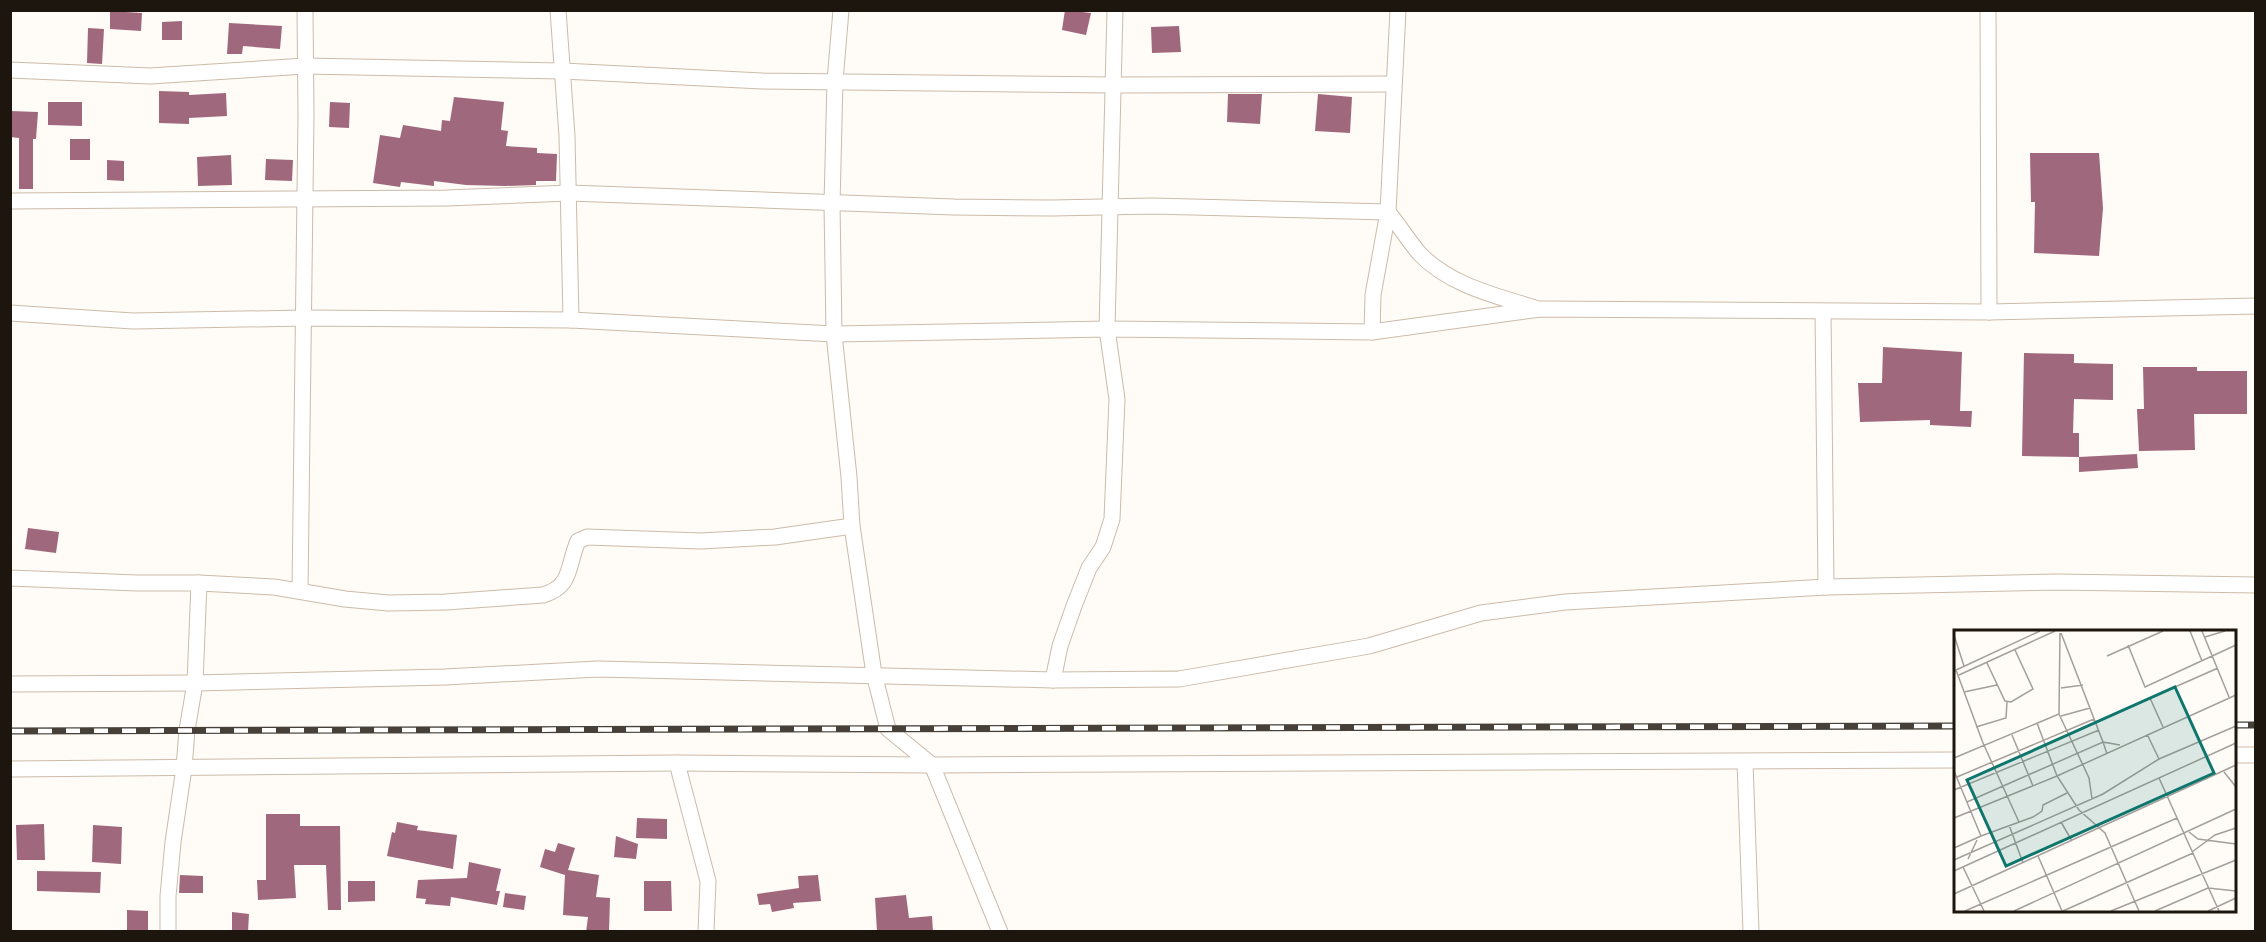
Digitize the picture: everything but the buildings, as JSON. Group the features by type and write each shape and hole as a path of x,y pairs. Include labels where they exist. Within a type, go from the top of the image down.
{"street":[{"path":"300,590 305,10"},
{"path":"558,10 569,193 571,320"},
{"path":"841,10 835,81 832,204 834,334 852,526 874,674 888,729 932,765 1000,932"},
{"path":"1053,680 1060,646 1074,606 1089,568 1103,547 1112,519 1117,399 1107,328 1115,10"},
{"path":"1372,332 1373,296 1388,212 1398,10"},
{"path":"1988,10 1989,312"},
{"path":"10,70 150,76 305,66 563,70 762,81 1114,85 1393,84"},
{"path":"10,201 447,198 569,193 965,208 1152,206 1388,212"},
{"path":"1388,212 1420,253 1445,273 1476,290 1540,309"},
{"path":"10,313 133,321 304,318 571,320 834,334 1107,328 1372,332 1540,309 1989,312 2256,306"},
{"path":"1823,312 1826,587"},
{"path":"10,578 199,583 300,590 345,599 388,603 446,602 543,595 556,591 564,584 578,541 587,537 701,541 775,537 852,526"},
{"path":"10,684 195,683 445,677 598,669 1053,680 1179,679 1369,646 1481,613 1565,602 1826,587 2057,582 2256,585"},
{"path":"168,932 168,896 173,842 184,768 186,730 195,683 199,583"},
{"path":"2236,755 2256,755"},
{"path":"10,769 676,763 932,765 1954,760"},
{"path":"1745,762 1750,932"},
{"path":"676,763 708,880 706,932"}],"railway":[{"path":"2236,725 2256,725"},
{"path":"10,731 1954,726"}]}
